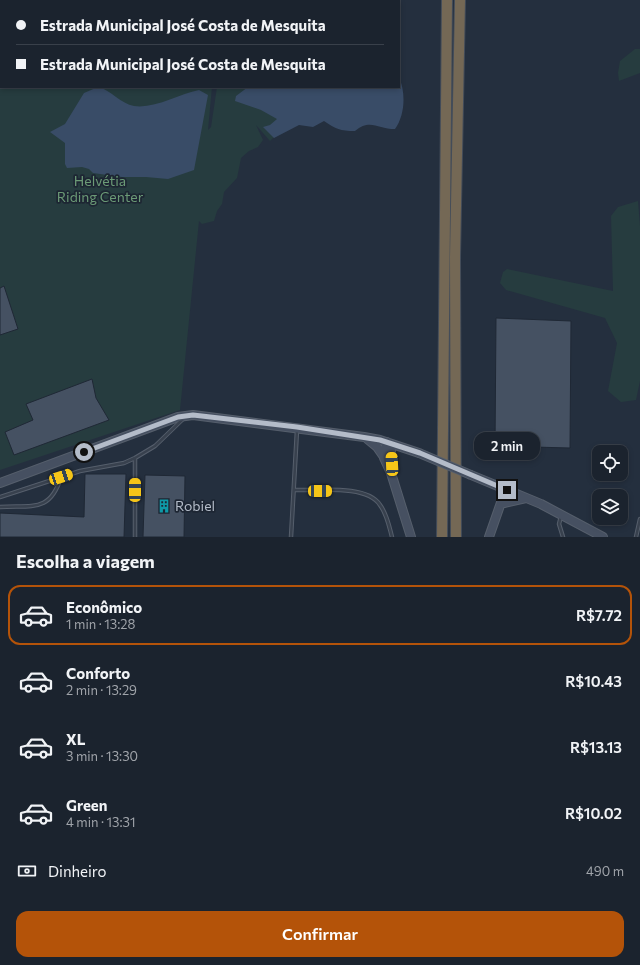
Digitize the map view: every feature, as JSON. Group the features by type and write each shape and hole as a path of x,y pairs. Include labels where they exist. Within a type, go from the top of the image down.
{"highway":[{"path":"442,537 447,0"},
{"path":"456,537 455,257 460,0"}],"main road":[{"path":"0,483 186,415 193,415 297,427 387,442 420,453 490,482 561,515 603,537"},
{"path":"364,437 377,446 391,473 410,537"},
{"path":"384,458 387,442"},
{"path":"387,442 391,450 391,473"},
{"path":"392,464 396,454 408,449"},
{"path":"490,482 501,506"},
{"path":"489,537 504,494 507,490"},
{"path":"501,506 526,498"}],"lane":[{"path":"0,497 80,471 124,463 155,446 186,415"},
{"path":"291,537 297,427"},
{"path":"134,537 135,458"},
{"path":"0,507 36,505 47,502 56,491 61,477"},
{"path":"294,490 360,491 372,496 380,504 388,519 392,537"},
{"path":"561,515 559,524 563,537"},
{"path":"636,537 640,519"}],"green space":[{"path":"635,49 640,49 640,73 619,81 618,73 620,61"},
{"name":"Helvétia Riding Center","path":"0,88 212,88 208,130 211,127 217,88 324,88 270,141 256,125 263,140 258,147 249,151 241,158 237,178 224,192 222,204 217,211 214,221 202,224 199,221 180,410 0,470"},
{"path":"638,201 640,226 640,381 636,400 621,402 608,391 617,343 605,318 506,290 500,283 503,272 507,269 613,291 611,216 618,207"}],"water":[{"path":"400,80 403,90 403,111 395,129 365,125 355,131 346,131 335,128 324,121 313,127 299,125 274,138 263,127 270,125 277,119 261,110 235,101 236,96 247,88 400,88"},
{"path":"96,88 100,88 125,103 134,106 159,103 199,90 208,95 194,170 168,179 122,177 93,173 89,169 82,167 67,168 65,164 65,143 50,132 65,124 84,93"}],"building":[{"path":"4,286 18,329 0,335 0,288"},
{"path":"496,318 571,321 570,448 495,446"},
{"path":"92,379 96,398 109,420 14,455 5,432 33,420 26,404"},
{"path":"85,474 126,474 124,537 0,537 0,513 84,517"},
{"name":"Robiel","path":"145,475 185,476 184,537 143,537"}],"place":[{"name":"Robiel","path":"164,506"}],"route":[{"path":"84,452 178,417 193,415 297,427 380,440 420,453 507,490"}]}
